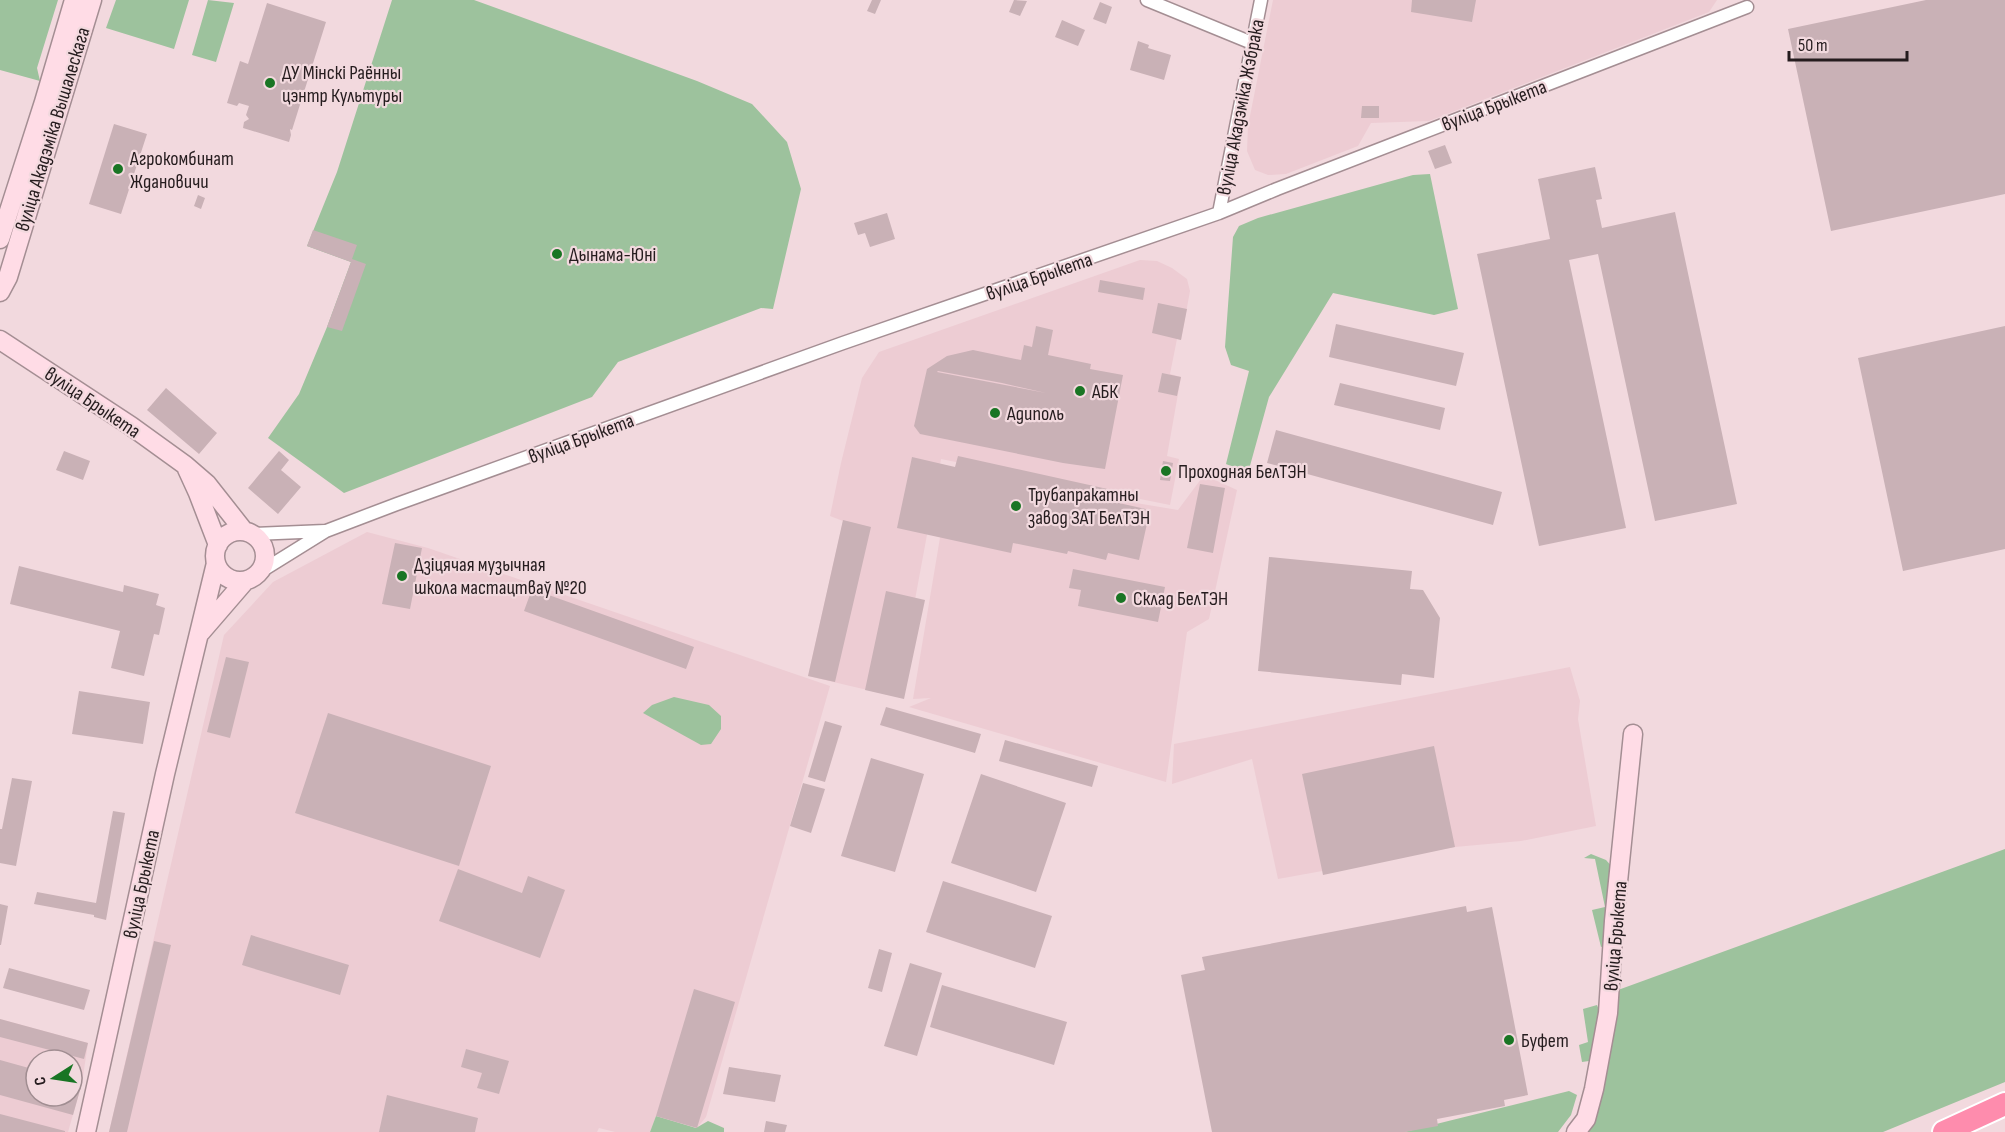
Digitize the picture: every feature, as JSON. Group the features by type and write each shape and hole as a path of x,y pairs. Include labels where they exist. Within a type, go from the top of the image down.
{"highway":[{"path":"1944,1132 2005,1104"}],"street":[{"name":"вуліца Акадэміка Вышалескага","path":"0,240 74,0"},
{"name":"вуліца Акадэміка Вышалескага","path":"0,292 8,277 92,0"},
{"path":"1147,0 1252,43"},
{"name":"вуліца Акадэміка Жэбрака","path":"1219,213 1261,0"},
{"name":"вуліца Брыкета","path":"198,636 253,577 326,531 782,365 1219,213 1748,7"},
{"name":"вуліца Брыкета","path":"0,340 185,465 207,484 248,533 326,531"},
{"name":"вуліца Брыкета","path":"86,1132 167,763 217,554 198,493 185,465"},
{"path":"248,533 259,539 264,547 264,564 253,577 235,581 226,578 220,571 217,554 229,534 248,533"},
{"name":"вуліца Брыкета","path":"1576,1132 1586,1119 1608,1013 1614,921 1633,734"}],"shaded area":[{"path":"1273,0 1717,0 1709,12 1429,121 1371,123 1358,146 1286,174 1268,175 1255,170 1247,151 1248,126"},
{"path":"1140,260 1157,261 1172,268 1187,279 1190,291 1181,340 1177,339 1170,374 1181,377 1167,456 1179,459 1170,505 941,459 897,697 808,676 843,521 830,516 841,463 862,378 879,352"},
{"path":"951,472 1178,510 1204,475 1237,490 1209,619 1187,632 1166,782 909,707 931,698 913,699"},
{"path":"367,532 428,548 830,686 706,1117 697,1128 656,1116 650,1132 615,1132 599,1128 597,1132 109,1132 224,635 273,582"},
{"path":"1570,667 1580,701 1578,719 1596,826 1521,841 1455,847 1278,879 1252,759 1172,784 1174,744"},
{"path":"0,1019 88,1043 84,1070 84,1048 24,1048 24,1108 75,1108 68,1132 0,1132"}],"green space":[{"path":"0,0 58,0 37,68 40,81 0,70"},
{"path":"116,0 189,0 174,49 106,28"},
{"path":"208,0 234,3 216,62 192,55"},
{"name":"Дынама-Юні","path":"392,0 474,0 697,81 752,104 787,142 801,189 773,309 761,308 618,362 592,397 344,493 268,438 299,394 351,262 307,246 337,172"},
{"path":"1430,174 1458,309 1434,315 1333,293 1269,397 1248,473 1226,464 1249,371 1231,365 1225,347 1233,237 1239,226 1258,218 1413,175"},
{"path":"674,697 709,705 721,716 721,729 711,744 701,745 643,713 652,705"},
{"path":"2005,849 2005,1082 1883,1132 1587,1132 1592,1126 1614,1033 1618,990"},
{"path":"1591,854 1606,860 1614,869 1608,944 1601,947 1592,910 1605,907 1595,859 1584,858"},
{"path":"1597,1005 1599,1010 1594,1052 1589,1061 1582,1062 1579,1045 1588,1042 1583,1009"},
{"path":"1569,1091 1577,1095 1571,1115 1558,1132 1404,1132"},
{"path":"656,1116 696,1128 708,1121 724,1128 724,1132 650,1132"}],"building":[{"path":"872,0 881,0 875,14 867,11"},
{"path":"1014,0 1027,1 1020,16 1009,12"},
{"path":"1412,0 1476,0 1472,22 1411,12"},
{"path":"1926,0 2005,0 2005,194 1831,231 1788,29"},
{"path":"1100,2 1112,7 1106,24 1093,19"},
{"name":"ДУ Мінскі Раённы цэнтр Культуры","path":"267,3 326,22 292,130 290,129 289,142 243,128 244,122 249,119 246,115 249,106 227,103 240,61 248,64"},
{"path":"1062,20 1085,30 1078,46 1055,37"},
{"path":"1138,41 1149,45 1148,48 1171,55 1164,80 1130,70"},
{"path":"1362,106 1379,106 1379,118 1361,118"},
{"name":"Агрокомбинат Ждановичи","path":"114,124 147,134 121,214 89,204"},
{"path":"1445,145 1452,163 1435,169 1428,151"},
{"path":"1595,167 1602,199 1596,200 1602,228 1675,212 1737,504 1655,521 1598,254 1569,260 1626,528 1539,546 1477,254 1550,239 1538,179"},
{"path":"198,195 205,198 201,209 194,206"},
{"path":"887,213 895,239 870,247 865,233 858,235 854,223"},
{"path":"313,230 357,245 352,259 366,264 342,331 327,327 351,262 307,246"},
{"path":"1100,280 1145,288 1143,300 1098,292"},
{"path":"1158,303 1187,309 1181,340 1152,333"},
{"path":"1336,324 1464,353 1456,386 1329,357"},
{"path":"1036,326 1053,330 1048,355 1091,364 1090,369 1123,375 1105,469 1063,463 920,434 914,426 927,369 947,356 973,350 1021,360 1024,345 1032,347","holes":["938,371 1046,393 937,372"]},
{"path":"2005,326 2005,549 1903,571 1858,358"},
{"path":"1162,373 1181,377 1177,396 1158,392"},
{"path":"1340,383 1445,408 1440,430 1334,405"},
{"path":"166,388 217,433 199,454 147,410"},
{"path":"1276,430 1502,492 1493,525 1267,463"},
{"path":"64,451 90,461 83,480 56,470"},
{"path":"279,451 289,460 281,470 301,487 278,514 248,488"},
{"name":"Трубапракатны завод ЗАТ БелТЭН","path":"958,456 1112,490 1110,501 1150,510 1139,560 1108,553 1106,560 1068,551 1067,554 1013,543 1011,553 897,528 912,457 955,467"},
{"name":"Проходная БелТЭН","path":"1163,461 1173,463 1170,481 1160,480"},
{"path":"1200,484 1225,488 1213,553 1187,548"},
{"path":"843,520 871,527 835,682 808,676"},
{"name":"Дзіцячая музычная школа мастацтваў №20","path":"395,543 422,548 410,609 382,604"},
{"path":"1269,557 1412,571 1410,589 1423,590 1440,618 1434,678 1402,674 1401,685 1258,671"},
{"path":"19,566 123,592 124,585 159,594 156,605 165,608 159,635 154,634 144,676 111,668 120,631 10,604"},
{"name":"Склад БелТЭН","path":"1073,569 1165,587 1158,622 1078,606 1081,590 1069,588"},
{"path":"532,589 694,647 686,669 524,611"},
{"path":"886,591 925,600 904,699 865,690"},
{"path":"226,657 249,662 230,738 207,732"},
{"path":"79,691 150,702 143,744 72,734"},
{"path":"886,707 981,734 975,753 880,725"},
{"path":"328,713 491,766 459,866 295,813"},
{"path":"825,721 842,726 825,782 808,777"},
{"path":"1005,740 1098,766 1092,787 999,761"},
{"path":"1434,746 1455,847 1323,875 1302,774"},
{"path":"871,758 924,774 895,872 841,856"},
{"path":"981,774 1066,803 1036,892 951,863"},
{"path":"12,778 32,781 16,866 0,863 0,829 2,829"},
{"path":"803,783 825,789 811,833 790,826"},
{"path":"113,811 125,813 106,920 94,917 94,915 34,904 37,892 96,903"},
{"path":"458,869 522,893 528,876 565,890 540,958 439,921"},
{"path":"943,881 1052,916 1035,968 926,932"},
{"path":"0,904 8,906 1,945 0,945"},
{"path":"1466,906 1467,912 1492,907 1528,1095 1504,1100 1505,1106 1437,1119 1438,1126 1405,1132 1212,1132 1181,975 1205,970 1202,957"},
{"path":"251,935 349,965 340,995 242,965"},
{"path":"154,941 171,945 127,1132 109,1132"},
{"path":"879,949 892,953 882,992 868,988"},
{"path":"910,963 942,973 917,1056 884,1046"},
{"path":"9,968 90,990 84,1010 3,988"},
{"path":"942,985 1067,1022 1054,1065 930,1027"},
{"path":"694,989 735,1002 697,1128 656,1116"},
{"path":"0,1019 88,1043 84,1059 84,1048 42,1048 0,1037"},
{"path":"466,1049 509,1061 499,1094 477,1088 482,1073 461,1067"},
{"path":"0,1060 24,1067 24,1102 0,1095"},
{"path":"729,1067 781,1075 775,1102 723,1094"},
{"path":"387,1095 478,1118 475,1132 379,1132"},
{"path":"47,1108 75,1108 73,1115"},
{"path":"0,1114 65,1131 65,1132 0,1132"},
{"path":"766,1121 787,1125 785,1132 764,1132"}],"place":[{"name":"ДУ Мінскі Раённы цэнтр Культуры","path":"270,83"},
{"name":"Агрокомбинат Ждановичи","path":"118,169"},
{"name":"Дынама-Юні","path":"557,254"},
{"name":"АБК","path":"1080,391"},
{"name":"Адиполь","path":"995,413"},
{"name":"Проходная БелТЭН","path":"1166,471"},
{"name":"Трубапракатны завод ЗАТ БелТЭН","path":"1016,506"},
{"name":"Дзіцячая музычная школа мастацтваў №20","path":"402,576"},
{"name":"Склад БелТЭН","path":"1121,598"},
{"name":"Буфет","path":"1509,1040"}]}
